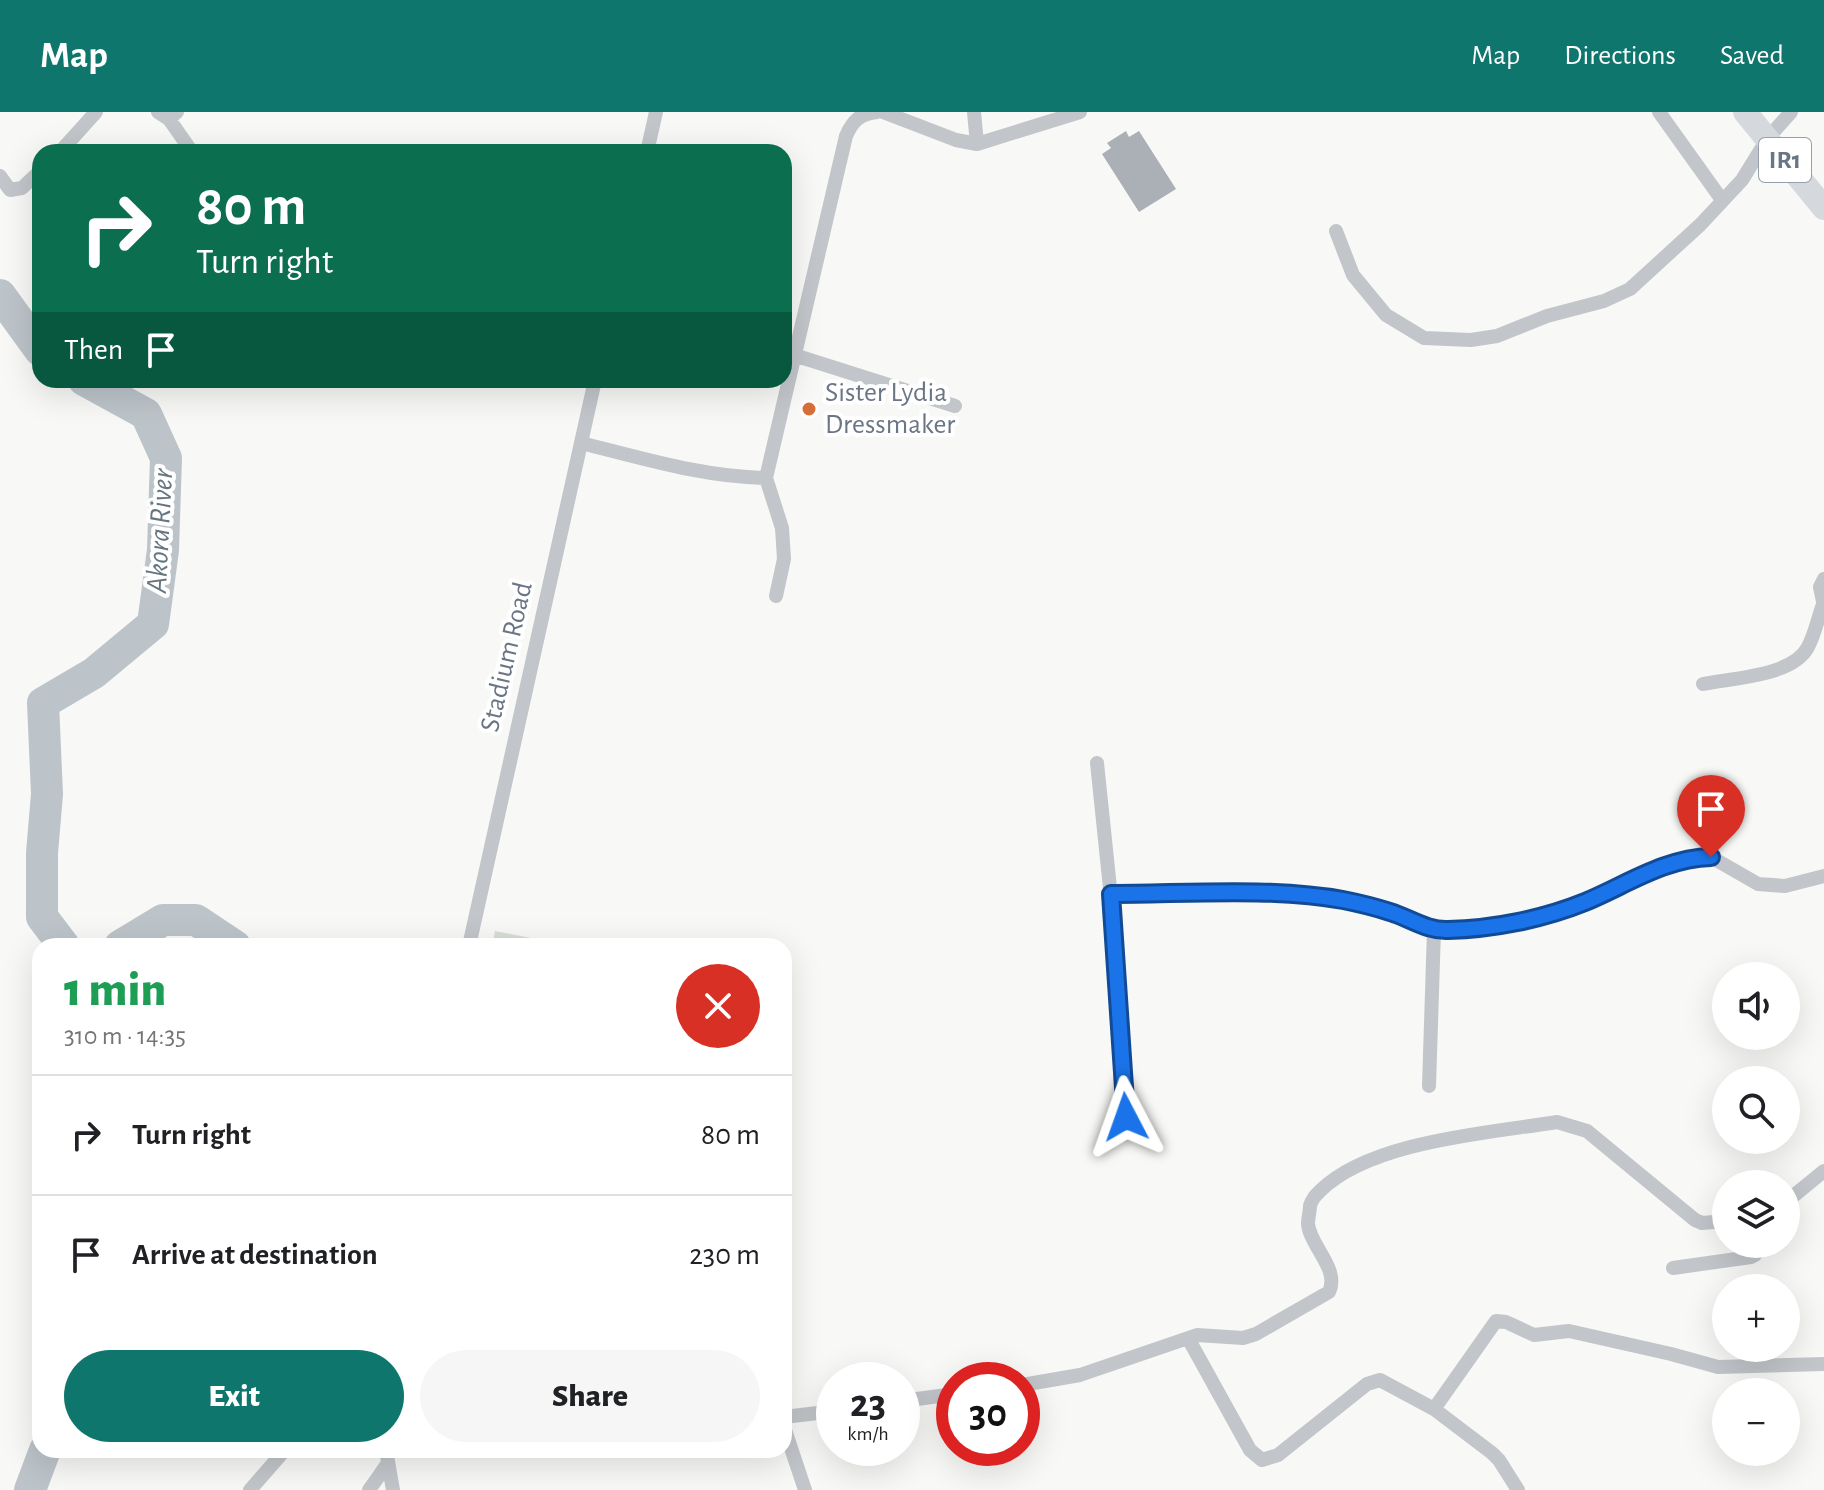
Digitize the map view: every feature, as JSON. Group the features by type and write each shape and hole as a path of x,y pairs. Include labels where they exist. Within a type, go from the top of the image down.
{"main road":[{"name":"IR1","path":"1745,112 1824,208"}],"street":[{"path":"67,144 96,112"},
{"path":"649,144 656,112"},
{"path":"792,364 846,136 852,122 863,114 877,112"},
{"path":"883,112 956,140 977,144 1080,112"},
{"path":"974,112 977,144"},
{"path":"1659,112 1722,200"},
{"path":"1336,231 1353,275 1386,315 1424,338 1471,340 1497,336 1547,316 1604,301 1630,289 1674,250 1742,180 1768,138 1791,112"},
{"path":"168,114 187,144"},
{"path":"0,176 10,190 22,188 32,179"},
{"path":"794,355 955,406"},
{"name":"Stadium Road","path":"471,938 593,388"},
{"path":"776,596 784,559 782,528 766,478 786,388"},
{"path":"581,443 687,469 737,478 766,478"},
{"path":"1703,684 1782,669 1797,660 1808,648 1824,605 1820,587 1824,579"},
{"path":"1097,763 1111,894 1126,1117"},
{"path":"1111,894 1298,894 1344,900 1391,912 1434,930 1513,923 1568,907 1666,865 1692,858 1711,857 1758,884 1785,886 1824,876"},
{"path":"1429,1086 1434,930"},
{"path":"1040,1382 1080,1375 1188,1338 1207,1334 1243,1338 1256,1334 1329,1292 1332,1283 1330,1276 1308,1226 1311,1200 1334,1178 1380,1157 1433,1142 1557,1122 1574,1125 1587,1131 1695,1220 1712,1222"},
{"path":"1800,1191 1824,1171"},
{"path":"1673,1268 1744,1258"},
{"path":"1434,1409 1496,1321 1506,1322 1534,1335 1569,1331 1718,1367 1824,1364"},
{"path":"1188,1338 1250,1450 1262,1460 1278,1455 1372,1382 1380,1380 1434,1409 1492,1453 1518,1490"},
{"path":"792,1416 816,1413"},
{"path":"792,1451 805,1490"},
{"path":"250,1490 278,1458"},
{"path":"369,1490 386,1458"},
{"path":"387,1458 393,1490"}],"shaded area":[{"path":"495,931 530,938 494,938"}],"building":[{"path":"1126,131 1129,137 1139,131 1176,189 1139,212 1102,154 1111,148 1107,143"}],"waterway":[{"name":"Akora River","path":"0,295 32,339"},
{"name":"Akora River","path":"58,938 42,917 42,853 47,794 43,703 94,673 153,624 163,550 166,458 146,414 99,388"},
{"name":"Akora River","path":"133,938 163,920 196,920 223,938"},
{"name":"Akora River","path":"30,1490 42,1458"}],"place":[{"name":"Sister Lydia Dressmaker","path":"809,409"}],"route":[{"path":"1126,1117 1111,894 1298,894 1344,900 1391,912 1434,930 1449,930 1513,923 1582,903 1666,865 1711,857"}]}
